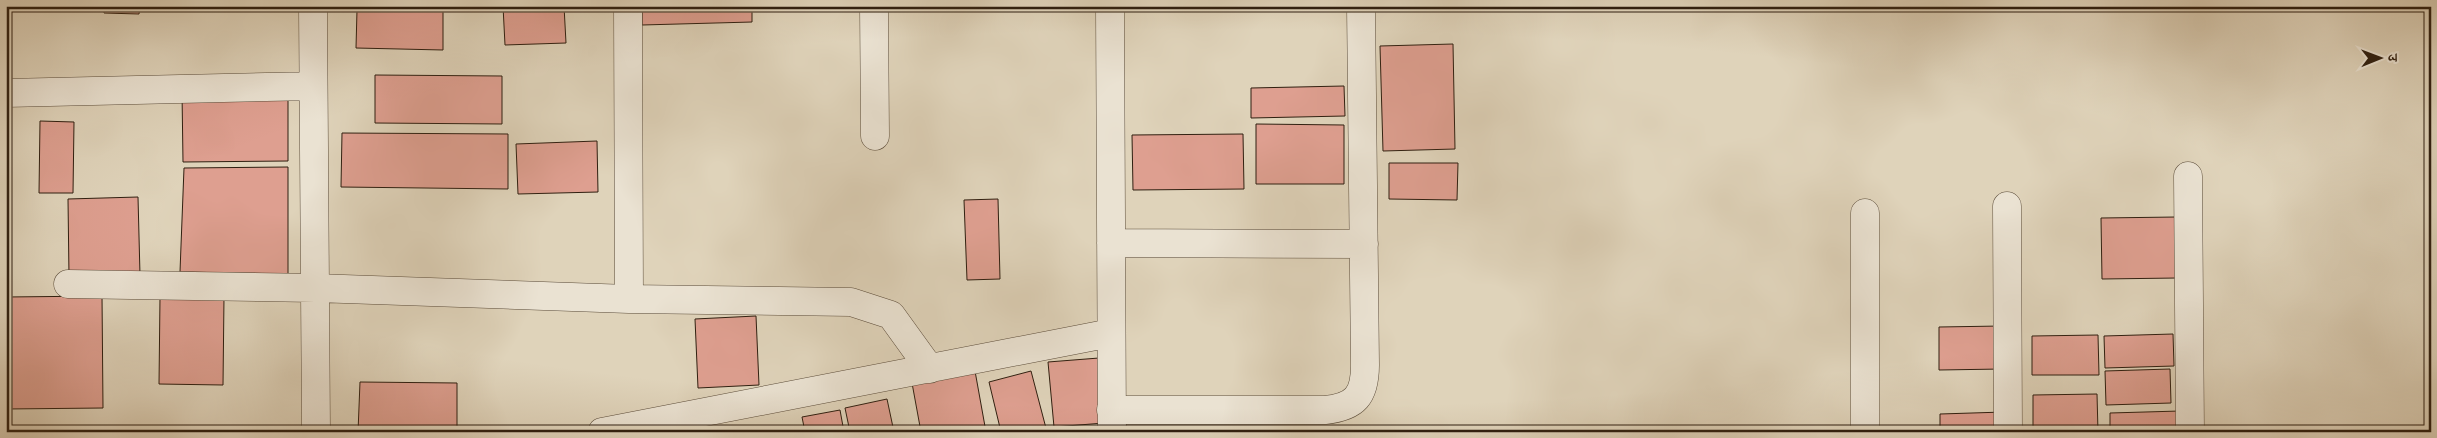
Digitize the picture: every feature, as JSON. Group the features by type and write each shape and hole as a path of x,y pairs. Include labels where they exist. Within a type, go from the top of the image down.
{"street":[{"path":"313,6 316,432"},
{"path":"628,6 629,299"},
{"path":"874,6 876,136"},
{"path":"1110,6 1112,421 1343,408 1361,393 1365,381 1361,6"},
{"path":"6,93 313,86"},
{"path":"2188,176 2190,432"},
{"path":"2007,206 2008,432"},
{"path":"1865,213 1865,432"},
{"path":"1111,243 1364,244"},
{"path":"68,284 315,288 629,299 851,302 891,315 930,369"},
{"path":"602,432 1111,333"}],"building":[{"path":"104,6 140,6 139,14 104,13"},
{"path":"503,6 564,6 566,43 505,45"},
{"path":"642,6 752,6 752,22 642,25"},
{"path":"1135,6 1241,6 1241,10 1135,11"},
{"path":"357,10 443,10 443,50 356,48"},
{"path":"1453,44 1455,149 1383,151 1380,46"},
{"path":"375,75 502,76 502,124 375,123"},
{"path":"1344,86 1345,116 1251,118 1251,88"},
{"path":"288,91 288,161 183,162 182,92"},
{"path":"40,121 74,122 73,193 39,193"},
{"path":"1256,124 1344,125 1344,184 1256,184"},
{"path":"342,133 508,134 508,189 341,187"},
{"path":"1243,134 1244,189 1133,190 1132,135"},
{"path":"597,141 598,192 518,194 516,144"},
{"path":"1389,163 1458,163 1457,200 1389,199"},
{"path":"288,167 288,274 180,272 184,168"},
{"path":"138,197 140,275 69,276 68,199"},
{"path":"998,199 1000,279 967,280 964,200"},
{"path":"2176,217 2177,278 2102,279 2101,218"},
{"path":"102,296 103,408 6,409 6,297"},
{"path":"160,297 224,297 223,385 159,384"},
{"path":"756,316 759,385 698,388 695,319"},
{"path":"2001,326 2002,369 1939,370 1939,327"},
{"path":"2173,334 2174,366 2105,368 2104,336"},
{"path":"2098,335 2099,375 2032,375 2032,336"},
{"path":"1099,358 1104,423 1054,427 1048,362"},
{"path":"2170,369 2171,403 2106,405 2105,371"},
{"path":"975,371 986,432 921,432 912,383"},
{"path":"1031,371 1047,432 1001,432 989,382"},
{"path":"360,382 457,383 457,432 358,432"},
{"path":"2097,394 2098,432 2033,432 2033,395"},
{"path":"887,399 894,432 850,432 845,408"},
{"path":"840,410 844,432 805,432 802,417"},
{"path":"2180,411 2181,432 2110,432 2110,413"},
{"path":"2004,412 2004,432 1940,432 1940,414"}]}
